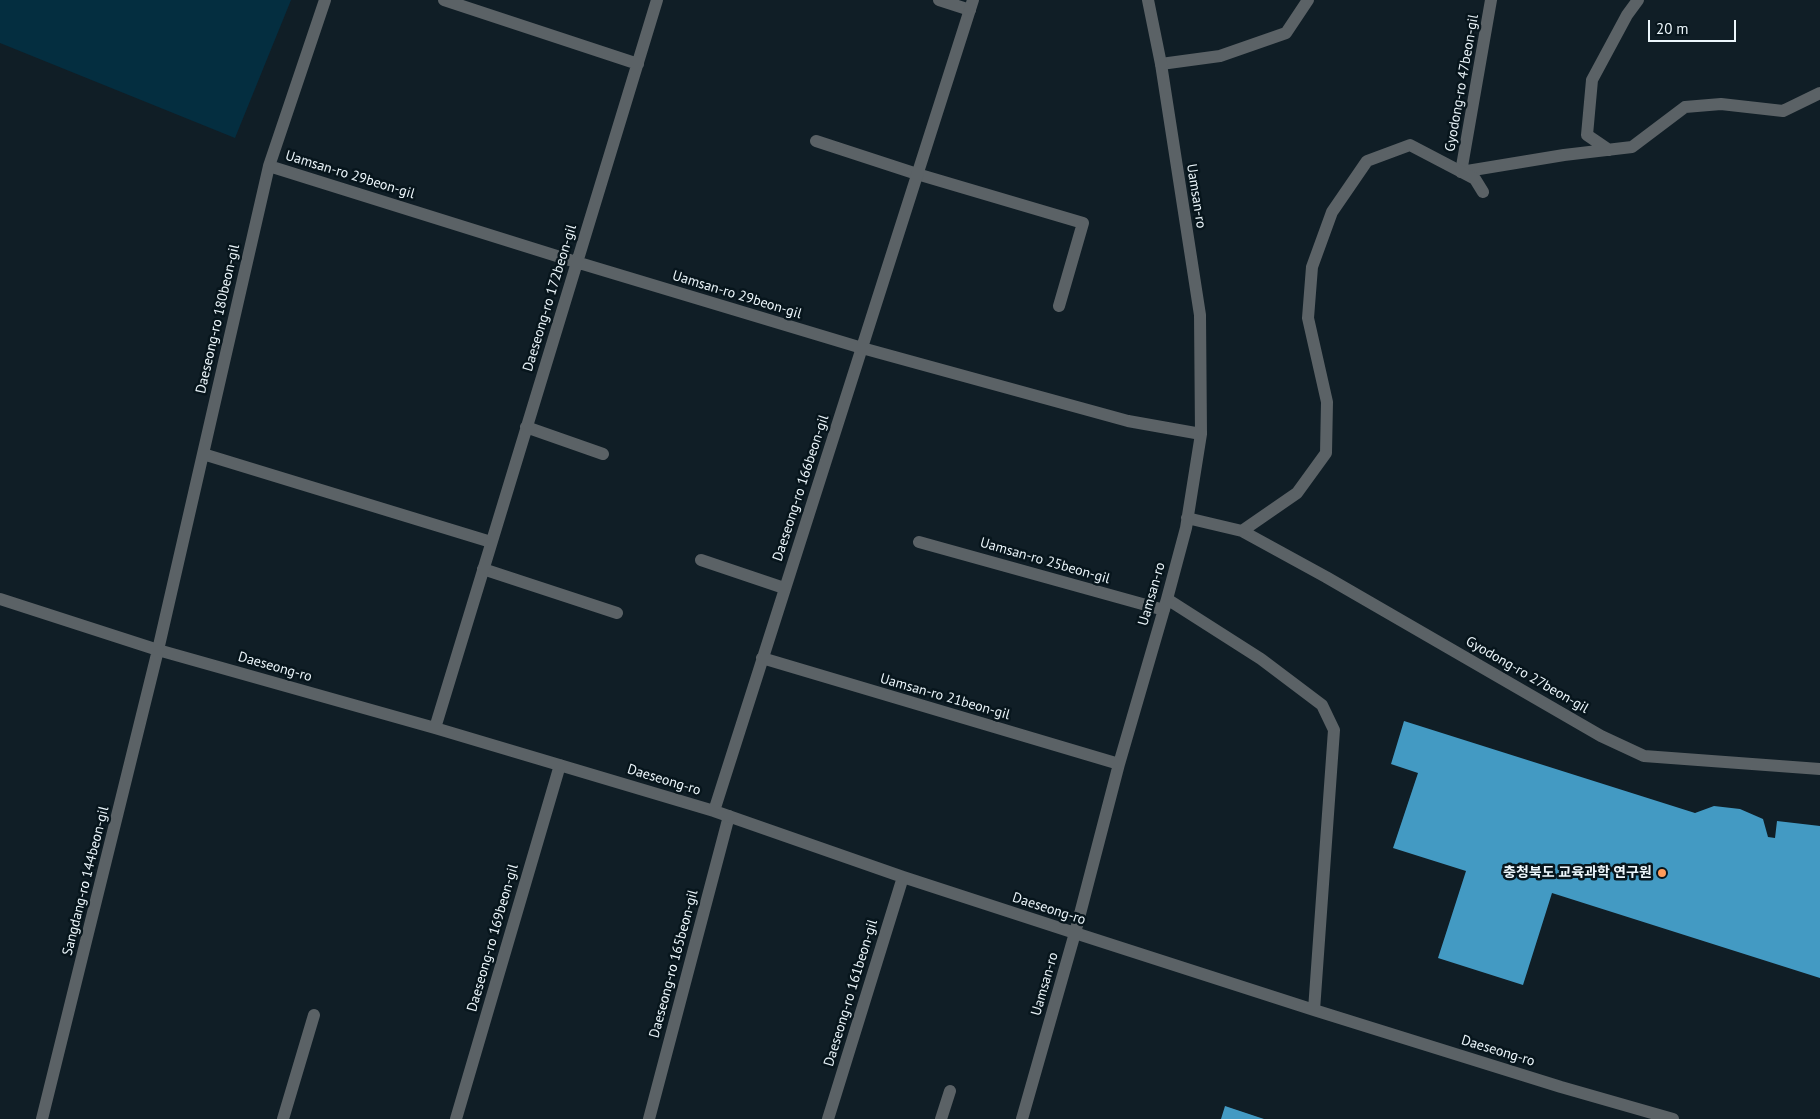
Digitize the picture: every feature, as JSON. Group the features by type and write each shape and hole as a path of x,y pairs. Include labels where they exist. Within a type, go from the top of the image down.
{"street":[{"name":"Daeseong-ro 180beon-gil","path":"158,650 269,166 325,0"},
{"path":"444,0 638,64"},
{"name":"Daeseong-ro 172beon-gil","path":"435,728 657,0"},
{"path":"939,0 972,5"},
{"name":"Uamsan-ro","path":"1022,1119 1075,934 1119,764 1166,605 1187,518 1200,434 1200,315 1161,64 1148,0"},
{"path":"1161,64 1220,56 1286,33 1308,0"},
{"name":"Gyodong-ro 47beon-gil","path":"1462,172 1491,0"},
{"path":"1609,150 1587,135 1592,80 1627,15 1638,0"},
{"name":"Daeseong-ro 166beon-gil","path":"714,811 972,5"},
{"name":"Gyodong-ro 47beon-gil","path":"1462,172 1564,155 1632,147 1685,107 1721,104 1782,111 1820,93"},
{"path":"816,141 917,174 1083,223 1059,306"},
{"name":"Gyodong-ro 47beon-gil","path":"1242,531 1297,493 1326,453 1327,402 1308,318 1312,267 1332,212 1366,162 1410,145 1475,179 1483,192"},
{"name":"Uamsan-ro 29beon-gil","path":"269,166 576,262 862,348 1128,421 1200,434"},
{"path":"526,427 603,454"},
{"path":"203,454 491,542"},
{"path":"1187,518 1242,531"},
{"name":"Gyodong-ro 27beon-gil","path":"1242,531 1326,577 1602,736 1644,756 1820,769"},
{"name":"Uamsan-ro 25beon-gil","path":"919,542 1166,605"},
{"path":"701,560 784,588"},
{"path":"483,569 617,613"},
{"name":"Daeseong-ro","path":"0,599 158,650 435,728 714,811 903,877 1075,934 1552,1084 1673,1119"},
{"path":"1166,605 1261,659 1322,705 1334,730 1314,1010"},
{"name":"Sangdang-ro 144beon-gil","path":"42,1119 158,650"},
{"name":"Uamsan-ro 21beon-gil","path":"762,658 1119,764"},
{"name":"Daeseong-ro 169beon-gil","path":"456,1119 560,765"},
{"name":"Daeseong-ro 165beon-gil","path":"649,1119 729,816"},
{"name":"Daeseong-ro 161beon-gil","path":"828,1119 903,877"},
{"path":"283,1119 314,1015"},
{"path":"941,1119 950,1091"}],"shaded area":[{"path":"0,0 291,0 235,138 0,43"}],"building":[{"path":"1404,721 1695,813 1714,806 1740,809 1763,819 1768,837 1775,838 1777,821 1820,826 1820,978 1552,893 1523,985 1438,958 1466,871 1393,848 1418,773 1391,764"},
{"path":"1225,1106 1264,1119 1221,1119"}],"place":[{"name":"충청북도 교육과학 연구원","path":"1662,873"}]}
